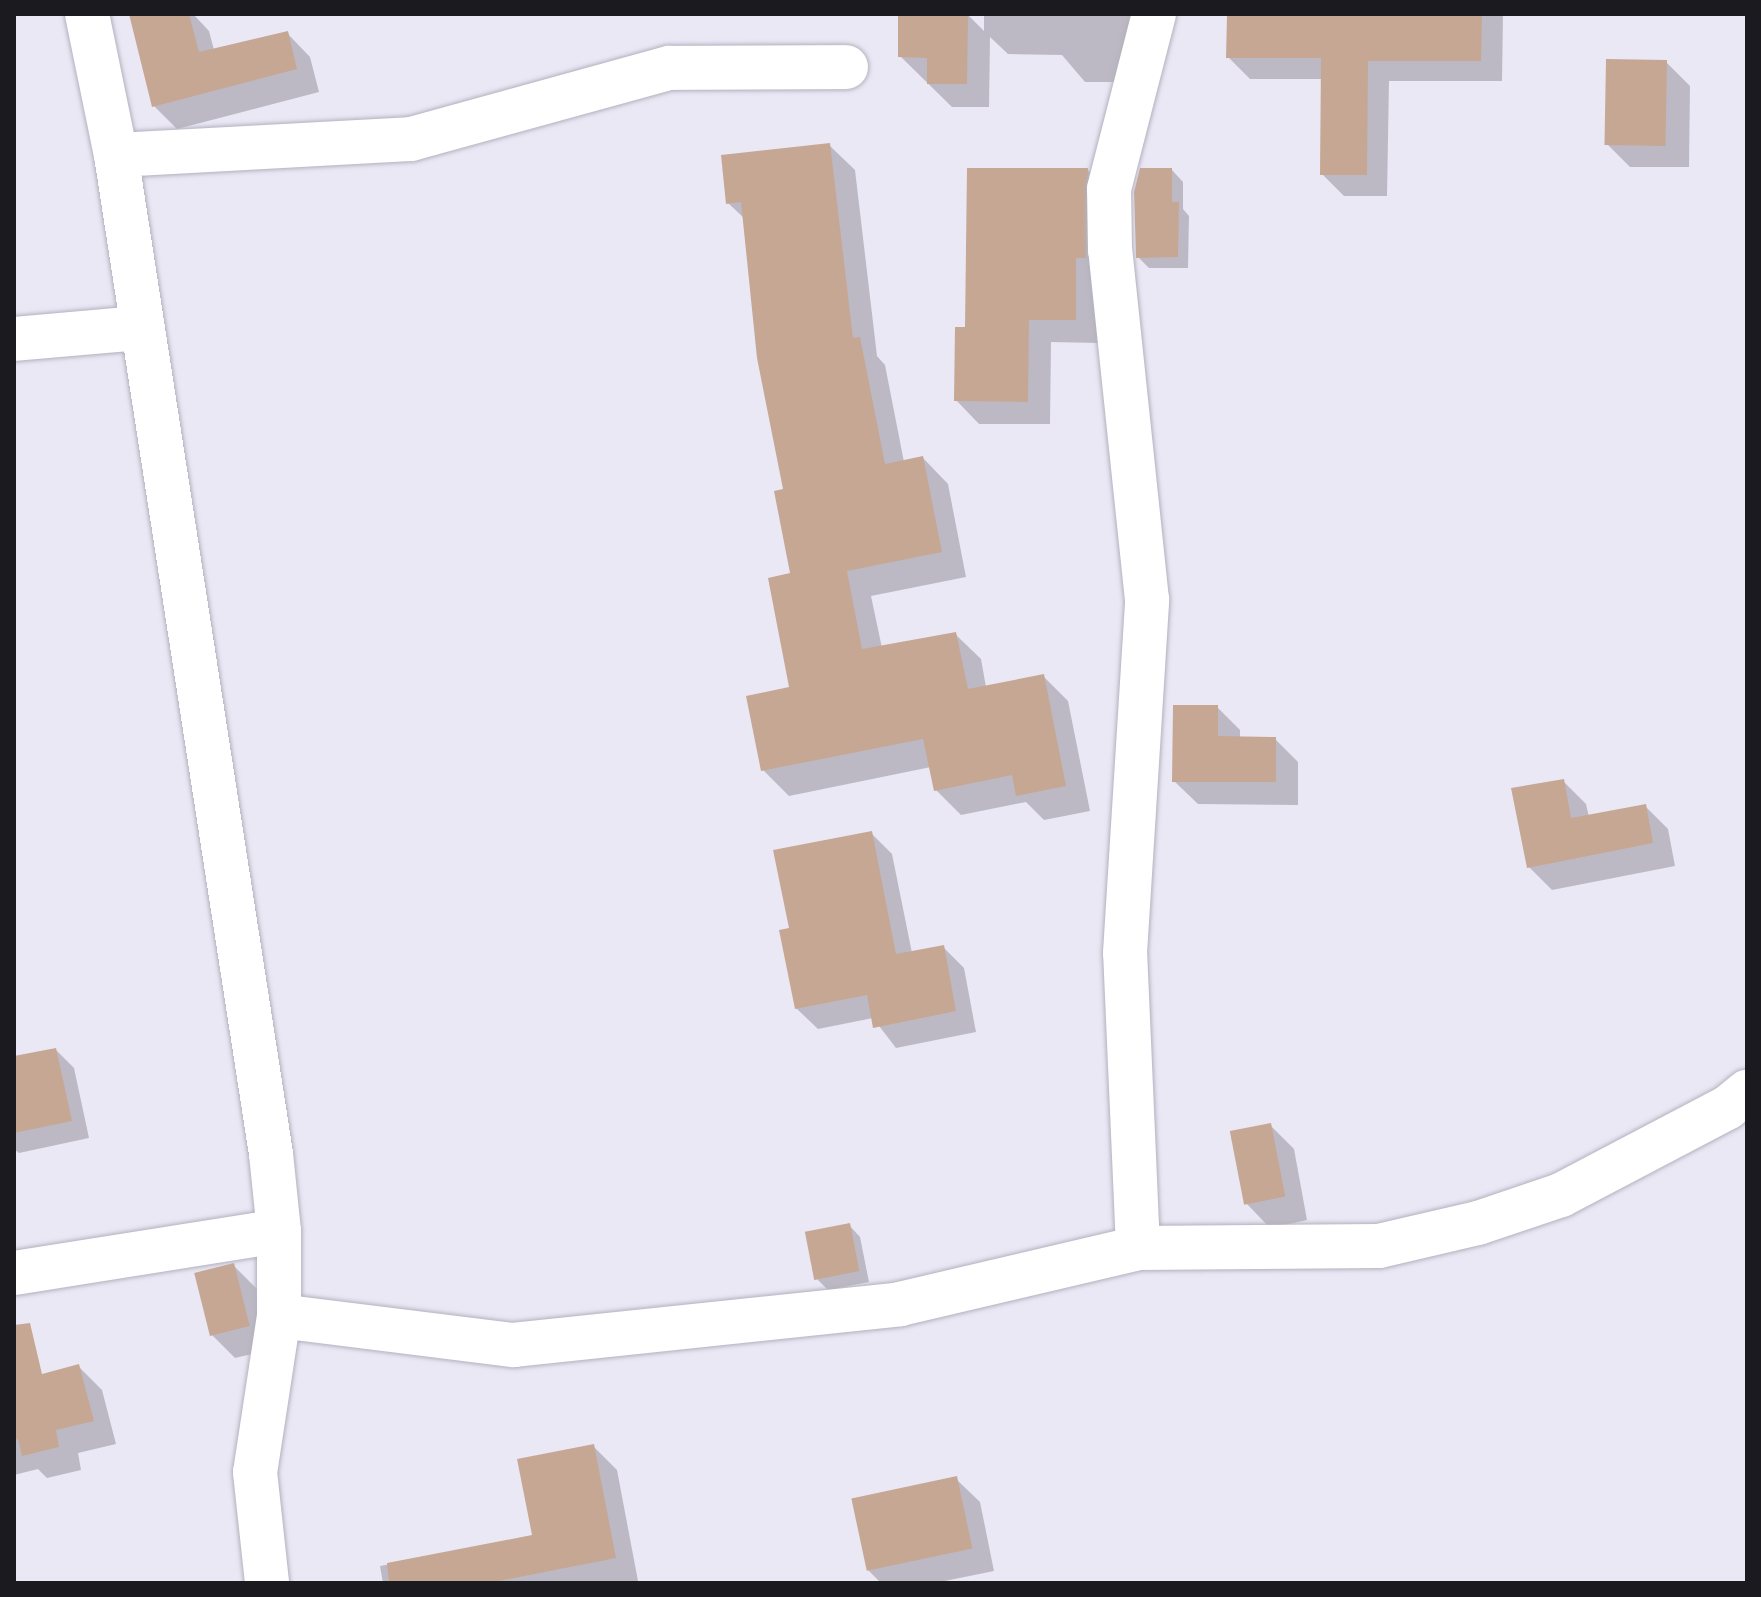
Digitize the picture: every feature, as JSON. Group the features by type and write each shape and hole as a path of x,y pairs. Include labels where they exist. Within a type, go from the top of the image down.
{"street":[{"path":"87,14 116,155 279,1231 279,1316 255,1472 267,1583"},
{"path":"1138,1248 1125,953 1147,600 1110,250 1109,189 1154,14"},
{"path":"116,155 411,139 669,68 846,67"},
{"path":"14,339 141,328"},
{"path":"279,1316 513,1345 900,1304 1138,1248 1379,1246 1478,1223 1561,1195 1727,1108 1747,1092"},
{"path":"14,1273 279,1231"}],"building":[{"path":"129,14 189,14 199,52 288,31 297,69 152,107"},
{"path":"898,14 968,14 967,84 927,84 927,58 898,57"},
{"path":"1227,14 1482,14 1481,61 1368,61 1367,175 1320,175 1321,58 1226,58"},
{"path":"1606,59 1667,60 1665,146 1604,145"},
{"path":"830,143 853,338 860,337 885,464 923,456 942,552 847,571 862,649 956,632 968,689 1044,674 1066,786 1016,796 1012,775 934,791 923,739 761,771 746,696 789,687 768,578 790,573 774,491 783,489 757,358 741,202 726,204 721,155"},
{"path":"967,168 1088,168 1086,258 1076,258 1076,320 1029,320 1028,402 954,401 955,327 965,327"},
{"path":"1140,168 1172,168 1172,202 1179,202 1178,257 1136,258 1134,192"},
{"path":"1173,705 1218,705 1218,736 1276,737 1276,782 1172,782"},
{"path":"1564,779 1571,818 1646,804 1653,843 1527,868 1511,788"},
{"path":"872,831 896,954 944,945 956,1011 873,1028 867,995 795,1009 779,930 789,928 773,850"},
{"path":"56,1048 72,1121 14,1133 14,1056"},
{"path":"1271,1123 1285,1197 1244,1205 1230,1131"},
{"path":"850,1223 859,1271 814,1280 805,1232"},
{"path":"234,1263 250,1326 210,1336 194,1273"},
{"path":"30,1323 42,1374 79,1364 94,1421 56,1430 59,1447 22,1456 18,1439 14,1440 14,1325"},
{"path":"594,1444 616,1558 489,1583 389,1583 387,1563 532,1535 517,1459"},
{"path":"957,1476 972,1548 867,1571 851,1498"}]}
